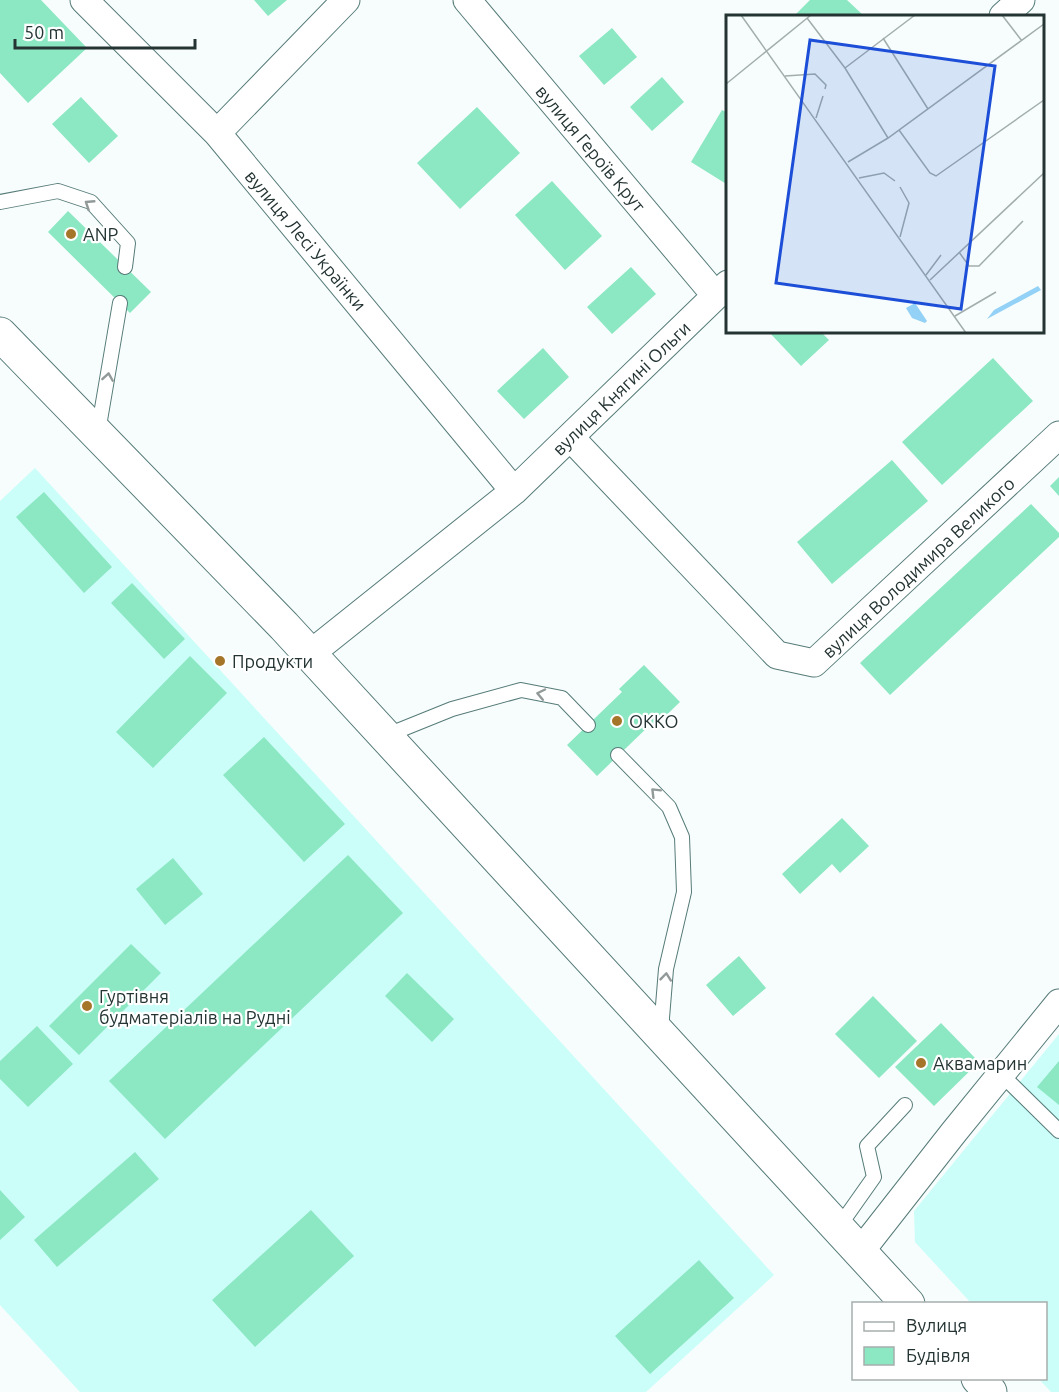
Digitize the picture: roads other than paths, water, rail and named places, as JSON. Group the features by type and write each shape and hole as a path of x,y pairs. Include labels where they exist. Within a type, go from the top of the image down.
{"main road":[{"path":"0,334 310,654 906,1302"},
{"path":"980,1380 990,1392"}],"street":[{"name":"вулиця Лесі Українки","path":"84,0 217,133 514,491"},
{"path":"217,133 346,0"},
{"name":"вулиця Героїв Крут","path":"467,0 722,290"},
{"path":"1005,15 1021,0"},
{"name":"вулиця Княгині Ольги","path":"310,654 514,491 722,290"},
{"name":"вулиця Володимира Великого","path":"570,437 777,655 814,663 1059,435"},
{"path":"860,1252 1059,1003"}],"lane":[{"path":"0,202 58,191 91,202 128,243 125,267"},
{"path":"98,434 120,303"},
{"path":"385,736 452,709 521,690 562,698 588,724"},
{"path":"618,755 669,807 682,837 684,892 666,969 660,1035"},
{"path":"1001,1074 1059,1131"},
{"path":"838,1228 874,1177 867,1146 905,1105"}],"place":[{"name":"ANP","path":"71,234"},
{"name":"Продукти","path":"220,661"},
{"name":"OKKO","path":"617,721"},
{"name":"Гуртівня будматеріалів на Рудні","path":"87,1006"},
{"name":"Аквамарин","path":"921,1063"}]}
